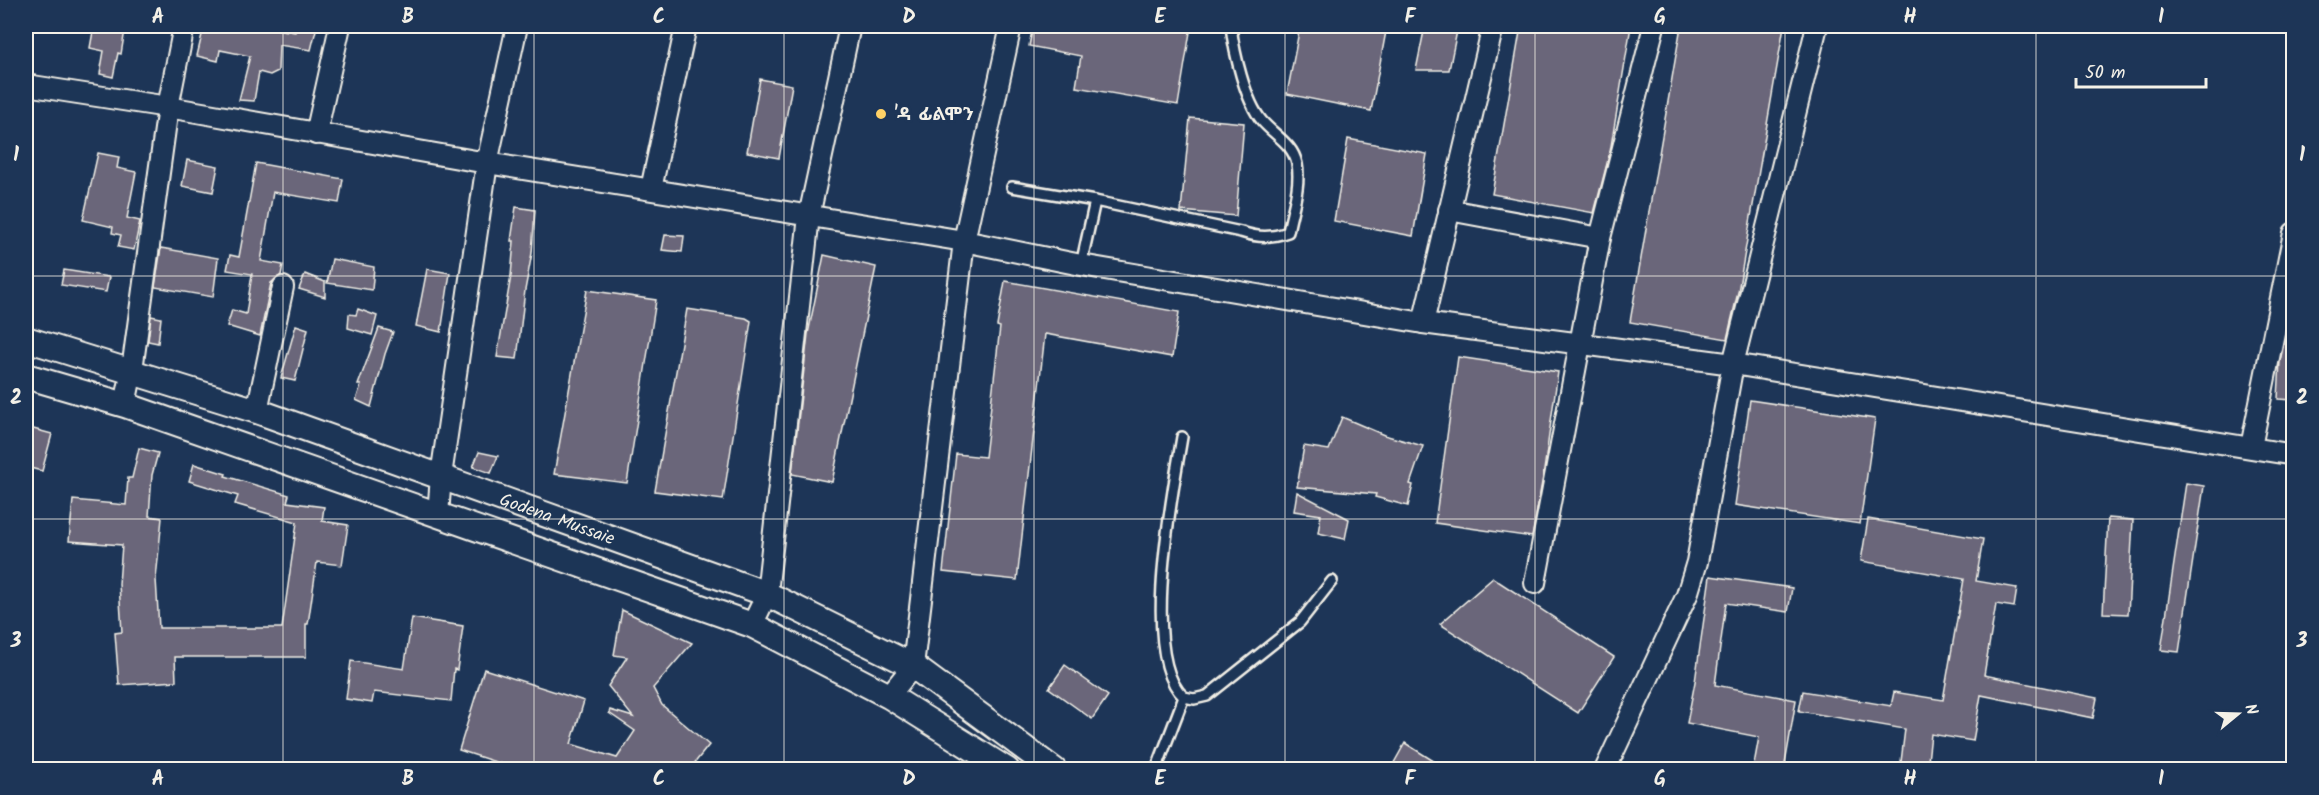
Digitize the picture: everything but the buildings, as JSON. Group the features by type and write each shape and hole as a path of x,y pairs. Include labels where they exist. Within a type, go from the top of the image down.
{"street":[{"path":"125,405 132,370 168,107 184,26"},
{"path":"316,134 340,26"},
{"path":"438,514 441,476 487,163 517,26"},
{"path":"651,189 686,26"},
{"path":"752,625 767,594 809,216 850,26"},
{"path":"889,696 913,666 964,241 1011,26"},
{"path":"1423,323 1493,26"},
{"path":"1535,584 1600,238 1654,26"},
{"path":"1605,770 1687,595 1697,562 1733,364 1816,26"},
{"path":"26,85 964,241 1081,265 1423,323 1733,364 2294,455"},
{"path":"1449,210 1600,238"},
{"path":"2251,447 2294,233"},
{"path":"256,411 283,287"},
{"name":"Godena Mussaie","path":"26,339 132,370 256,411 767,594 913,666 1054,770"},
{"name":"Godena Mussaie","path":"26,376 125,405 752,625 889,696 1007,770"}],"lane":[{"path":"1012,187 1095,201 1242,232 1256,237 1272,237 1288,232 1298,183 1297,164 1293,151 1262,121 1249,100 1231,26"},
{"path":"1081,265 1095,201"},
{"path":"1182,437 1163,554 1162,608 1164,656 1171,682 1184,697 1194,699 1207,696 1300,622 1332,581"},
{"path":"1156,770 1184,697"}],"place":[{"name":"'ዳ ፊልሞን","path":"881,114"}]}
